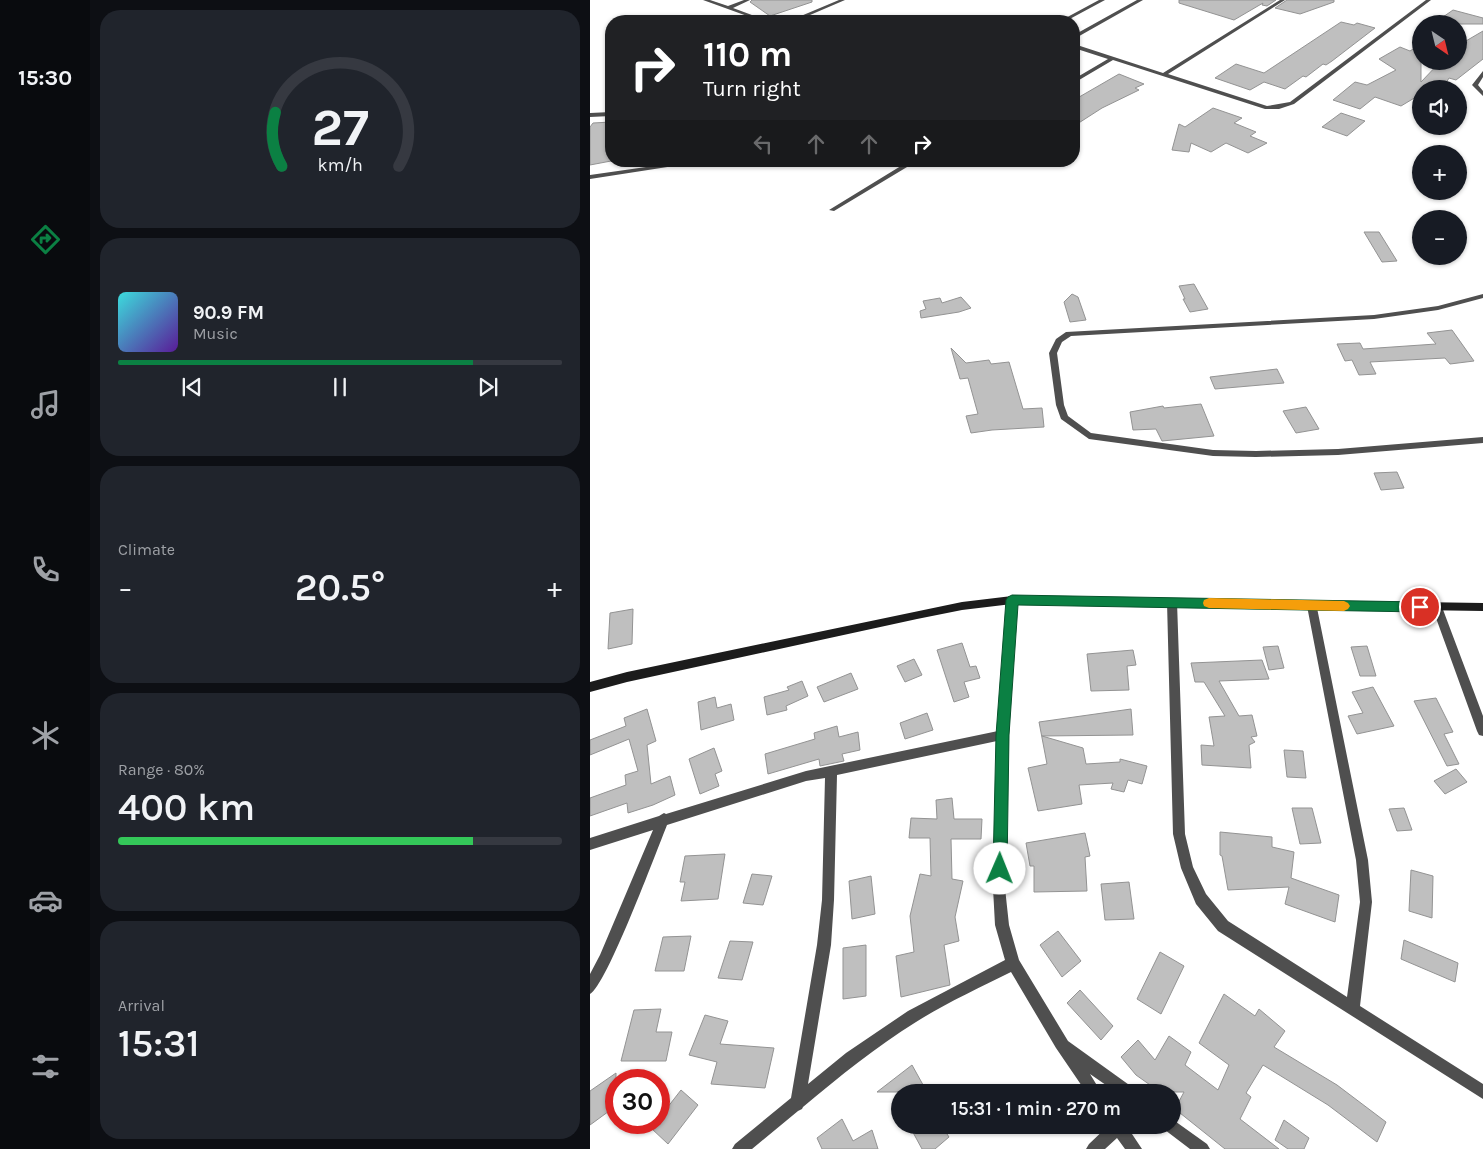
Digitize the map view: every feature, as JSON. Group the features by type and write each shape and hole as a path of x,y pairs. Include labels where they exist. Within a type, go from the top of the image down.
{"street":[{"path":"705,0 748,15"},
{"path":"729,8 748,0"},
{"path":"807,15 843,0"},
{"path":"1074,15 1103,0"},
{"path":"1080,34 1141,0"},
{"path":"1163,75 1283,0"},
{"path":"1080,48 1267,108 1279,107 1292,103 1429,0"},
{"path":"1080,77 1111,59"},
{"path":"1483,73 1475,85 1483,94"},
{"path":"590,115 605,114"},
{"path":"590,177 661,167"},
{"path":"832,210 904,167"},
{"path":"1483,296 1438,308 1374,317 1069,334 1059,341 1053,353 1060,405 1064,417 1088,436 1204,452 1256,454 1338,452 1483,440"},
{"path":"1012,600 1002,735 999,888 1002,925 1013,963 1061,1043 1089,1084"},
{"path":"590,687 627,677 916,614 1012,600 1312,606 1483,607"},
{"path":"1172,602 1179,834 1187,868 1201,899 1223,926 1483,1092"},
{"path":"1312,606 1362,860 1366,902 1353,1008"},
{"path":"1438,607 1482,727"},
{"path":"590,844 664,819 806,776 1002,735"},
{"path":"797,1104 824,945 828,900 831,770"},
{"path":"590,987 605,960 664,819"},
{"path":"740,1149 851,1058 882,1036 913,1016 1013,963"},
{"path":"1061,1043 1116,1084"},
{"path":"1181,1133 1202,1149"},
{"path":"1094,1149 1109,1134"},
{"path":"1123,1134 1134,1149"}],"building":[{"path":"752,0 812,0 812,2 773,15 769,15 750,2"},
{"path":"1179,0 1276,0 1267,6 1262,5 1263,3 1234,20 1179,3"},
{"path":"1287,0 1334,0 1334,2 1300,14 1275,8"},
{"path":"1453,10 1483,18 1483,24 1468,24 1468,15 1446,15"},
{"path":"1341,22 1354,25 1357,23 1375,28 1332,61 1326,65 1323,64 1306,77 1303,76 1285,89 1264,82 1250,90 1215,78 1236,64 1264,73"},
{"path":"1483,31 1483,59 1456,80 1449,78 1448,80 1423,80 1432,70 1468,70 1468,40"},
{"path":"1400,47 1410,51 1412,50 1412,70 1421,70 1421,80 1412,80 1412,99 1401,106 1375,97 1360,109 1333,100 1355,82 1367,85 1396,70 1379,59"},
{"path":"1119,74 1144,84 1135,88 1139,90 1102,108 1080,122 1080,97"},
{"path":"1213,108 1242,118 1234,123 1256,132 1250,136 1267,143 1248,153 1226,143 1211,152 1191,143 1189,152 1172,150 1179,124 1185,127"},
{"path":"1341,113 1365,121 1347,136 1322,127"},
{"path":"605,122 605,162 590,165 590,127 593,123"},
{"path":"1364,232 1379,232 1397,261 1382,262"},
{"path":"1194,284 1208,309 1190,312 1179,286"},
{"path":"1072,294 1078,297 1086,320 1070,322 1064,302"},
{"path":"961,297 971,308 959,312 921,318 920,311 926,309 923,301 940,298 942,303"},
{"path":"1452,330 1474,361 1450,364 1445,358 1370,362 1376,374 1359,375 1352,360 1345,361 1337,344 1360,343 1363,349 1436,344 1427,333"},
{"path":"951,348 966,363 989,360 991,364 1009,362 1023,409 1042,408 1044,427 971,433 966,416 978,414 968,378 960,379"},
{"path":"1277,369 1284,383 1215,389 1210,377"},
{"path":"1201,404 1214,436 1162,441 1156,429 1133,430 1130,412 1163,406 1164,408"},
{"path":"1306,407 1319,429 1296,433 1283,411"},
{"path":"1397,472 1404,488 1381,490 1374,473"},
{"path":"633,609 632,644 608,649 610,613"},
{"path":"962,643 970,667 976,666 980,678 964,682 969,697 954,702 937,650"},
{"path":"1278,646 1284,668 1269,670 1263,647"},
{"path":"1367,646 1376,676 1360,676 1351,647"},
{"path":"1133,650 1136,665 1127,666 1129,690 1091,691 1087,654"},
{"path":"914,659 922,675 905,682 897,666"},
{"path":"1262,660 1269,679 1219,681 1239,716 1252,715 1257,736 1251,737 1255,742 1249,745 1251,768 1202,765 1201,745 1214,746 1209,717 1225,716 1204,682 1195,682 1191,663"},
{"path":"851,673 858,689 824,702 817,687"},
{"path":"802,681 808,696 786,706 787,710 767,715 764,697 789,690 787,687"},
{"path":"1373,687 1394,726 1357,734 1348,716 1363,713 1352,692"},
{"path":"715,697 717,708 731,704 734,720 701,730 698,702"},
{"path":"1436,698 1453,732 1444,734 1459,764 1447,766 1414,701"},
{"path":"647,709 656,741 647,745 651,784 670,776 675,795 628,813 627,803 590,816 590,798 626,785 625,775 638,771 629,739 590,755 590,740 626,726 624,718"},
{"path":"1131,709 1133,735 1042,736 1083,748 1086,764 1120,762 1120,759 1147,766 1142,784 1128,780 1124,792 1111,789 1113,783 1079,785 1082,804 1038,811 1028,768 1047,764 1039,722"},
{"path":"927,713 933,730 905,739 900,723"},
{"path":"837,726 839,737 858,732 860,750 842,754 844,761 820,766 819,759 768,774 765,754 815,739 814,733"},
{"path":"714,748 722,771 715,774 719,786 700,794 689,759"},
{"path":"1284,750 1303,751 1306,778 1287,777"},
{"path":"1456,769 1467,782 1445,794 1434,781"},
{"path":"952,798 954,819 982,819 981,839 951,839 952,879 963,881 955,917 959,941 944,945 950,985 901,997 896,956 914,952 910,916 920,874 931,876 930,838 909,838 911,818 937,819 936,800"},
{"path":"1292,808 1312,808 1321,843 1300,844"},
{"path":"1404,808 1412,830 1397,831 1389,809"},
{"path":"1220,832 1272,837 1272,847 1294,852 1291,878 1339,895 1335,922 1285,904 1289,887 1228,890 1222,856 1220,855"},
{"path":"1085,833 1090,856 1085,857 1087,891 1034,892 1034,866 1030,866 1026,843"},
{"path":"725,854 718,899 681,901 685,882 680,882 685,856"},
{"path":"1411,870 1433,876 1432,918 1409,911"},
{"path":"752,874 772,876 763,905 743,903"},
{"path":"871,876 875,914 852,919 849,881"},
{"path":"1129,882 1134,919 1105,920 1101,884"},
{"path":"1058,931 1081,961 1062,977 1040,945"},
{"path":"691,936 684,971 655,971 663,937"},
{"path":"1404,940 1458,963 1455,982 1401,959"},
{"path":"730,941 753,942 742,980 718,978"},
{"path":"866,945 866,996 843,999 843,948"},
{"path":"1160,952 1184,966 1161,1014 1137,999"},
{"path":"1080,990 1113,1026 1101,1040 1067,1003"},
{"path":"1224,994 1255,1016 1259,1009 1285,1031 1274,1047 1337,1085 1386,1122 1377,1142 1328,1105 1263,1065 1246,1093 1251,1097 1240,1119 1279,1149 1225,1149 1181,1114 1181,1098 1184,1092 1181,1092 1181,1084 1149,1084 1136,1075 1121,1057 1138,1040 1155,1060 1169,1036 1191,1052 1185,1065 1218,1090 1229,1065 1199,1043"},
{"path":"661,1009 656,1032 672,1032 666,1061 621,1061 634,1010"},
{"path":"705,1015 728,1021 720,1044 774,1048 765,1088 711,1084 717,1062 689,1055"},
{"path":"912,1065 923,1084 891,1084 891,1092 877,1092"},
{"path":"605,1081 605,1114 590,1125 590,1091"},
{"path":"681,1090 698,1105 668,1144 657,1134 670,1134 670,1104"},
{"path":"842,1119 853,1141 872,1130 878,1149 822,1149 817,1138"},
{"path":"1284,1120 1309,1138 1304,1149 1288,1149 1275,1140"},
{"path":"914,1134 947,1134 949,1137 935,1149 922,1149"}],"slow traffic":[{"path":"1209,603 1344,606"}],"route":[{"path":"1000,869 1002,735 1012,600 1420,607"}]}
